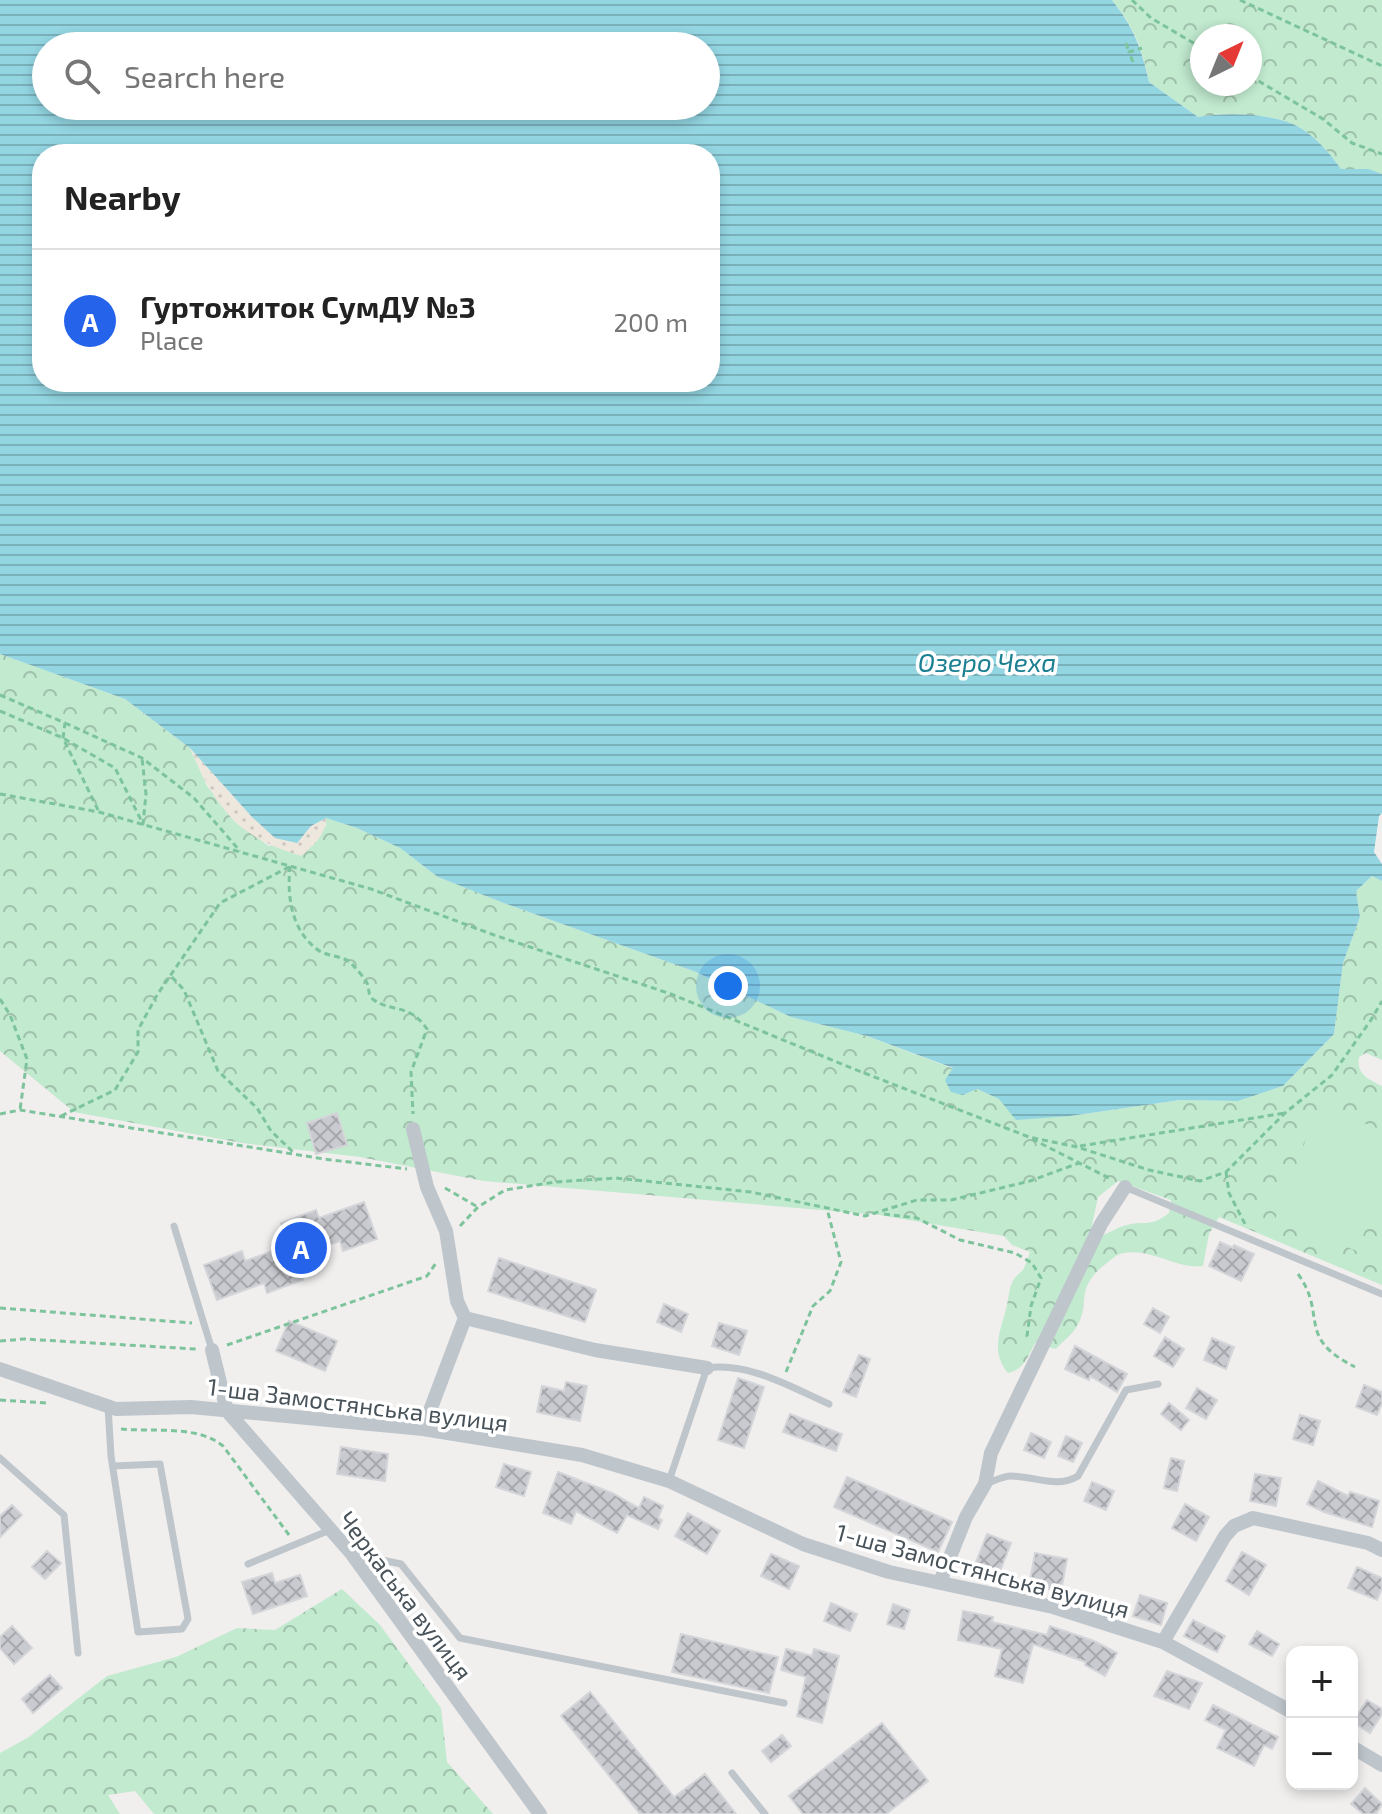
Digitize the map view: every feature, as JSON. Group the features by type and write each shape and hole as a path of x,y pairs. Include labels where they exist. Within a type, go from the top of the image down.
{"street":[{"path":"413,1129 427,1187 446,1231 457,1301 465,1318 423,1429"},
{"path":"940,1582 966,1517 985,1484 991,1453 1036,1356 1101,1224 1125,1187"},
{"path":"465,1318 595,1350 707,1368"},
{"path":"212,1350 227,1411"},
{"name":"1-ша Замостянська вулиця","path":"0,1369 116,1409 191,1407 423,1429 582,1455 669,1481 803,1544 889,1572 1053,1607 1163,1642 1286,1709"},
{"name":"Черкаська вулиця","path":"227,1411 351,1553 540,1814"},
{"path":"1163,1642 1225,1536 1234,1526 1253,1518 1368,1543 1382,1550"},
{"path":"1358,1751 1382,1765"}],"lane":[{"path":"1125,1187 1382,1294"},
{"path":"174,1226 212,1350"},
{"path":"669,1481 707,1368 726,1366 781,1383 829,1404"},
{"path":"985,1484 1008,1476 1070,1481 1078,1476 1126,1390 1158,1384"},
{"path":"108,1406 113,1466 138,1632 182,1629 188,1619 160,1464 113,1466"},
{"path":"0,1458 64,1515 78,1653"},
{"path":"248,1564 330,1530"},
{"path":"351,1553 401,1564 460,1638 784,1703"},
{"path":"732,1773 765,1814"}],"path":[{"path":"1132,0 1151,18 1190,41"},
{"path":"1240,0 1382,66"},
{"path":"1126,43 1133,62"},
{"path":"1129,52 1142,48"},
{"path":"1262,83 1323,119 1352,143 1382,154"},
{"path":"0,695 142,758 194,798 241,853"},
{"path":"0,711 63,738 115,768 143,824"},
{"path":"65,723 63,738 99,812"},
{"path":"142,758 146,794 143,824"},
{"path":"0,794 99,812 371,889 494,935 671,994 1029,1137 1125,1187"},
{"path":"61,1116 115,1090 138,1052 138,1030 170,976 220,903 290,866"},
{"path":"290,866 288,892 298,928 319,951 349,960 367,983 370,996 377,1002 399,1007 419,1019 427,1029 411,1072 413,1129"},
{"path":"170,976 184,990 218,1071 257,1108 271,1131 295,1154"},
{"path":"0,999 10,1015 27,1059 20,1110"},
{"path":"1029,1137 1200,1181 1226,1172 1285,1113 1332,1075 1382,1001"},
{"path":"0,1114 20,1110 295,1154 424,1171 451,1193 478,1207"},
{"path":"1077,1147 1285,1113"},
{"path":"0,1341 24,1339 212,1350 427,1276 462,1224 478,1207 505,1190 555,1182 616,1178 751,1192 865,1216 917,1200 951,1200 1030,1181 1079,1163"},
{"path":"1226,1172 1236,1211 1260,1243"},
{"path":"781,1383 813,1306 830,1291 841,1262 827,1208"},
{"path":"880,1213 917,1218 960,1240 1015,1253 1032,1263 1041,1278 1031,1306 1027,1336 1036,1356"},
{"path":"1308,1287 1320,1339 1333,1354 1355,1367"},
{"path":"0,1308 205,1324"},
{"path":"109,1428 195,1433 214,1439 223,1446 296,1545"}],"green space":[{"path":"1112,0 1382,0 1382,174 1368,169 1341,169 1315,139 1275,118 1221,114 1198,117 1149,82 1136,38"},
{"path":"0,654 125,699 190,748 207,786 235,822 269,846 326,826 326,818 357,828 400,848 438,877 696,972 791,1017 867,1036 954,1069 963,1095 977,1089 999,1099 1070,1116 1180,1100 1238,1101 1283,1086 1334,1034 1343,963 1360,917 1356,891 1372,876 1382,881 1382,1060 1366,1053 1359,1057 1359,1068 1364,1075 1382,1086 1382,1285 1219,1217 1209,1234 1203,1266 1184,1265 1134,1252 1113,1258 1089,1283 1081,1318 1070,1335 1056,1349 1035,1343 1022,1366 1008,1373 999,1356 998,1339 1011,1285 1023,1270 1030,1252 1012,1245 1004,1236 879,1215 484,1181 360,1157 242,1143 74,1112 0,1051","holes":["1118,1181 1171,1200 1169,1213 1152,1222 1119,1227 1097,1236 1092,1225 1098,1197"]},
{"path":"1319,1106 1382,1130 1382,1188 1357,1251 1275,1219"},
{"path":"342,1589 380,1625 441,1708 447,1762 493,1814 154,1814 135,1791 108,1795 120,1814 0,1814 0,1753 29,1737 107,1676 176,1657 237,1628 275,1630"}],"sand":[{"path":"190,748 252,817 297,843 311,826 326,818 324,830 301,856 260,840 220,804"}],"water":[{"name":"Озеро Чеха","path":"0,0 1112,0 1136,38 1149,82 1198,117 1221,114 1275,118 1297,126 1315,139 1341,169 1369,169 1382,174 1382,813 1374,852 1382,864 1382,881 1372,876 1356,891 1360,917 1343,963 1334,1034 1283,1086 1238,1101 1180,1100 1070,1116 1016,1120 999,1099 977,1089 963,1095 951,1092 945,1080 953,1068 867,1036 791,1017 696,972 438,877 400,848 357,828 326,818 311,826 297,843 275,838 190,748 125,699 0,654"}],"building":[{"path":"337,1113 347,1145 316,1154 307,1123"},
{"path":"364,1202 377,1239 343,1251 340,1241 295,1257 303,1280 267,1293 264,1283 217,1300 204,1265 242,1251 245,1261 289,1245 281,1223 316,1210 319,1218"},
{"path":"1220,1242 1254,1254 1241,1281 1209,1266"},
{"path":"499,1258 596,1290 585,1322 488,1291"},
{"path":"664,1304 688,1314 681,1332 657,1322"},
{"path":"1153,1308 1169,1317 1160,1333 1144,1324"},
{"path":"289,1321 337,1341 325,1371 276,1351"},
{"path":"719,1323 747,1331 739,1355 712,1346"},
{"path":"1165,1337 1184,1349 1173,1367 1154,1356"},
{"path":"1212,1338 1234,1347 1226,1369 1204,1360"},
{"path":"1075,1346 1127,1374 1117,1392 1090,1376 1089,1380 1065,1369"},
{"path":"859,1355 870,1359 856,1397 843,1392"},
{"path":"738,1378 764,1387 744,1448 718,1440"},
{"path":"566,1382 587,1386 580,1421 537,1412 542,1386 564,1391"},
{"path":"1364,1385 1382,1392 1377,1415 1356,1407"},
{"path":"1197,1388 1217,1400 1206,1419 1186,1408"},
{"path":"1169,1403 1189,1420 1181,1430 1161,1414"},
{"path":"790,1414 842,1434 836,1451 783,1432"},
{"path":"1300,1415 1320,1421 1313,1445 1293,1439"},
{"path":"1031,1433 1051,1442 1044,1458 1024,1450"},
{"path":"1066,1436 1082,1443 1073,1462 1058,1456"},
{"path":"341,1447 388,1454 385,1481 337,1474"},
{"path":"1171,1458 1184,1461 1177,1491 1164,1488"},
{"path":"504,1464 531,1472 524,1496 496,1487"},
{"path":"558,1472 612,1493 639,1508 644,1497 663,1506 658,1529 627,1515 617,1533 576,1511 571,1524 543,1513"},
{"path":"1255,1474 1281,1478 1276,1506 1250,1501"},
{"path":"847,1477 952,1522 938,1552 834,1507"},
{"path":"1318,1481 1348,1496 1350,1492 1379,1501 1372,1527 1307,1504"},
{"path":"1092,1482 1114,1491 1106,1510 1084,1501"},
{"path":"1185,1504 1209,1517 1196,1541 1172,1528"},
{"path":"12,1505 22,1515 0,1537 0,1516"},
{"path":"688,1513 720,1531 707,1554 675,1536"},
{"path":"987,1534 1011,1543 999,1574 975,1565"},
{"path":"47,1551 61,1563 45,1579 32,1567"},
{"path":"1242,1552 1266,1565 1249,1595 1226,1581"},
{"path":"1035,1553 1067,1559 1061,1591 1029,1586"},
{"path":"771,1554 799,1566 789,1589 761,1576"},
{"path":"1357,1567 1382,1578 1377,1600 1348,1588"},
{"path":"272,1573 275,1583 300,1575 307,1596 253,1614 242,1582"},
{"path":"1140,1595 1167,1603 1161,1625 1133,1616"},
{"path":"831,1603 857,1614 850,1631 824,1621"},
{"path":"893,1604 910,1610 904,1629 887,1624"},
{"path":"963,1611 993,1617 992,1622 1047,1635 1050,1626 1094,1641 1117,1653 1105,1676 1085,1665 1086,1662 1033,1644 1023,1683 995,1676 1002,1649 958,1640"},
{"path":"1193,1620 1225,1636 1217,1652 1184,1636"},
{"path":"12,1626 32,1648 14,1664 0,1648 0,1637"},
{"path":"1257,1631 1279,1644 1272,1656 1249,1644"},
{"path":"681,1634 778,1657 769,1693 672,1672"},
{"path":"786,1649 812,1656 814,1649 839,1656 822,1723 797,1716 806,1677 781,1670"},
{"path":"1167,1671 1202,1683 1189,1709 1154,1696"},
{"path":"50,1675 62,1688 33,1713 22,1699"},
{"path":"590,1692 674,1797 705,1774 736,1814 640,1814 561,1716"},
{"path":"1367,1700 1382,1709 1370,1733 1358,1725 1358,1714"},
{"path":"1213,1705 1278,1737 1272,1749 1264,1745 1254,1766 1217,1748 1226,1730 1205,1720"},
{"path":"882,1723 928,1781 886,1814 803,1814 789,1796"},
{"path":"782,1735 791,1746 771,1762 762,1751"},
{"path":"1365,1788 1382,1804 1376,1814 1363,1814 1351,1804"}],"place":[{"name":"Гуртожиток СумДУ №3","path":"301,1248"}]}
